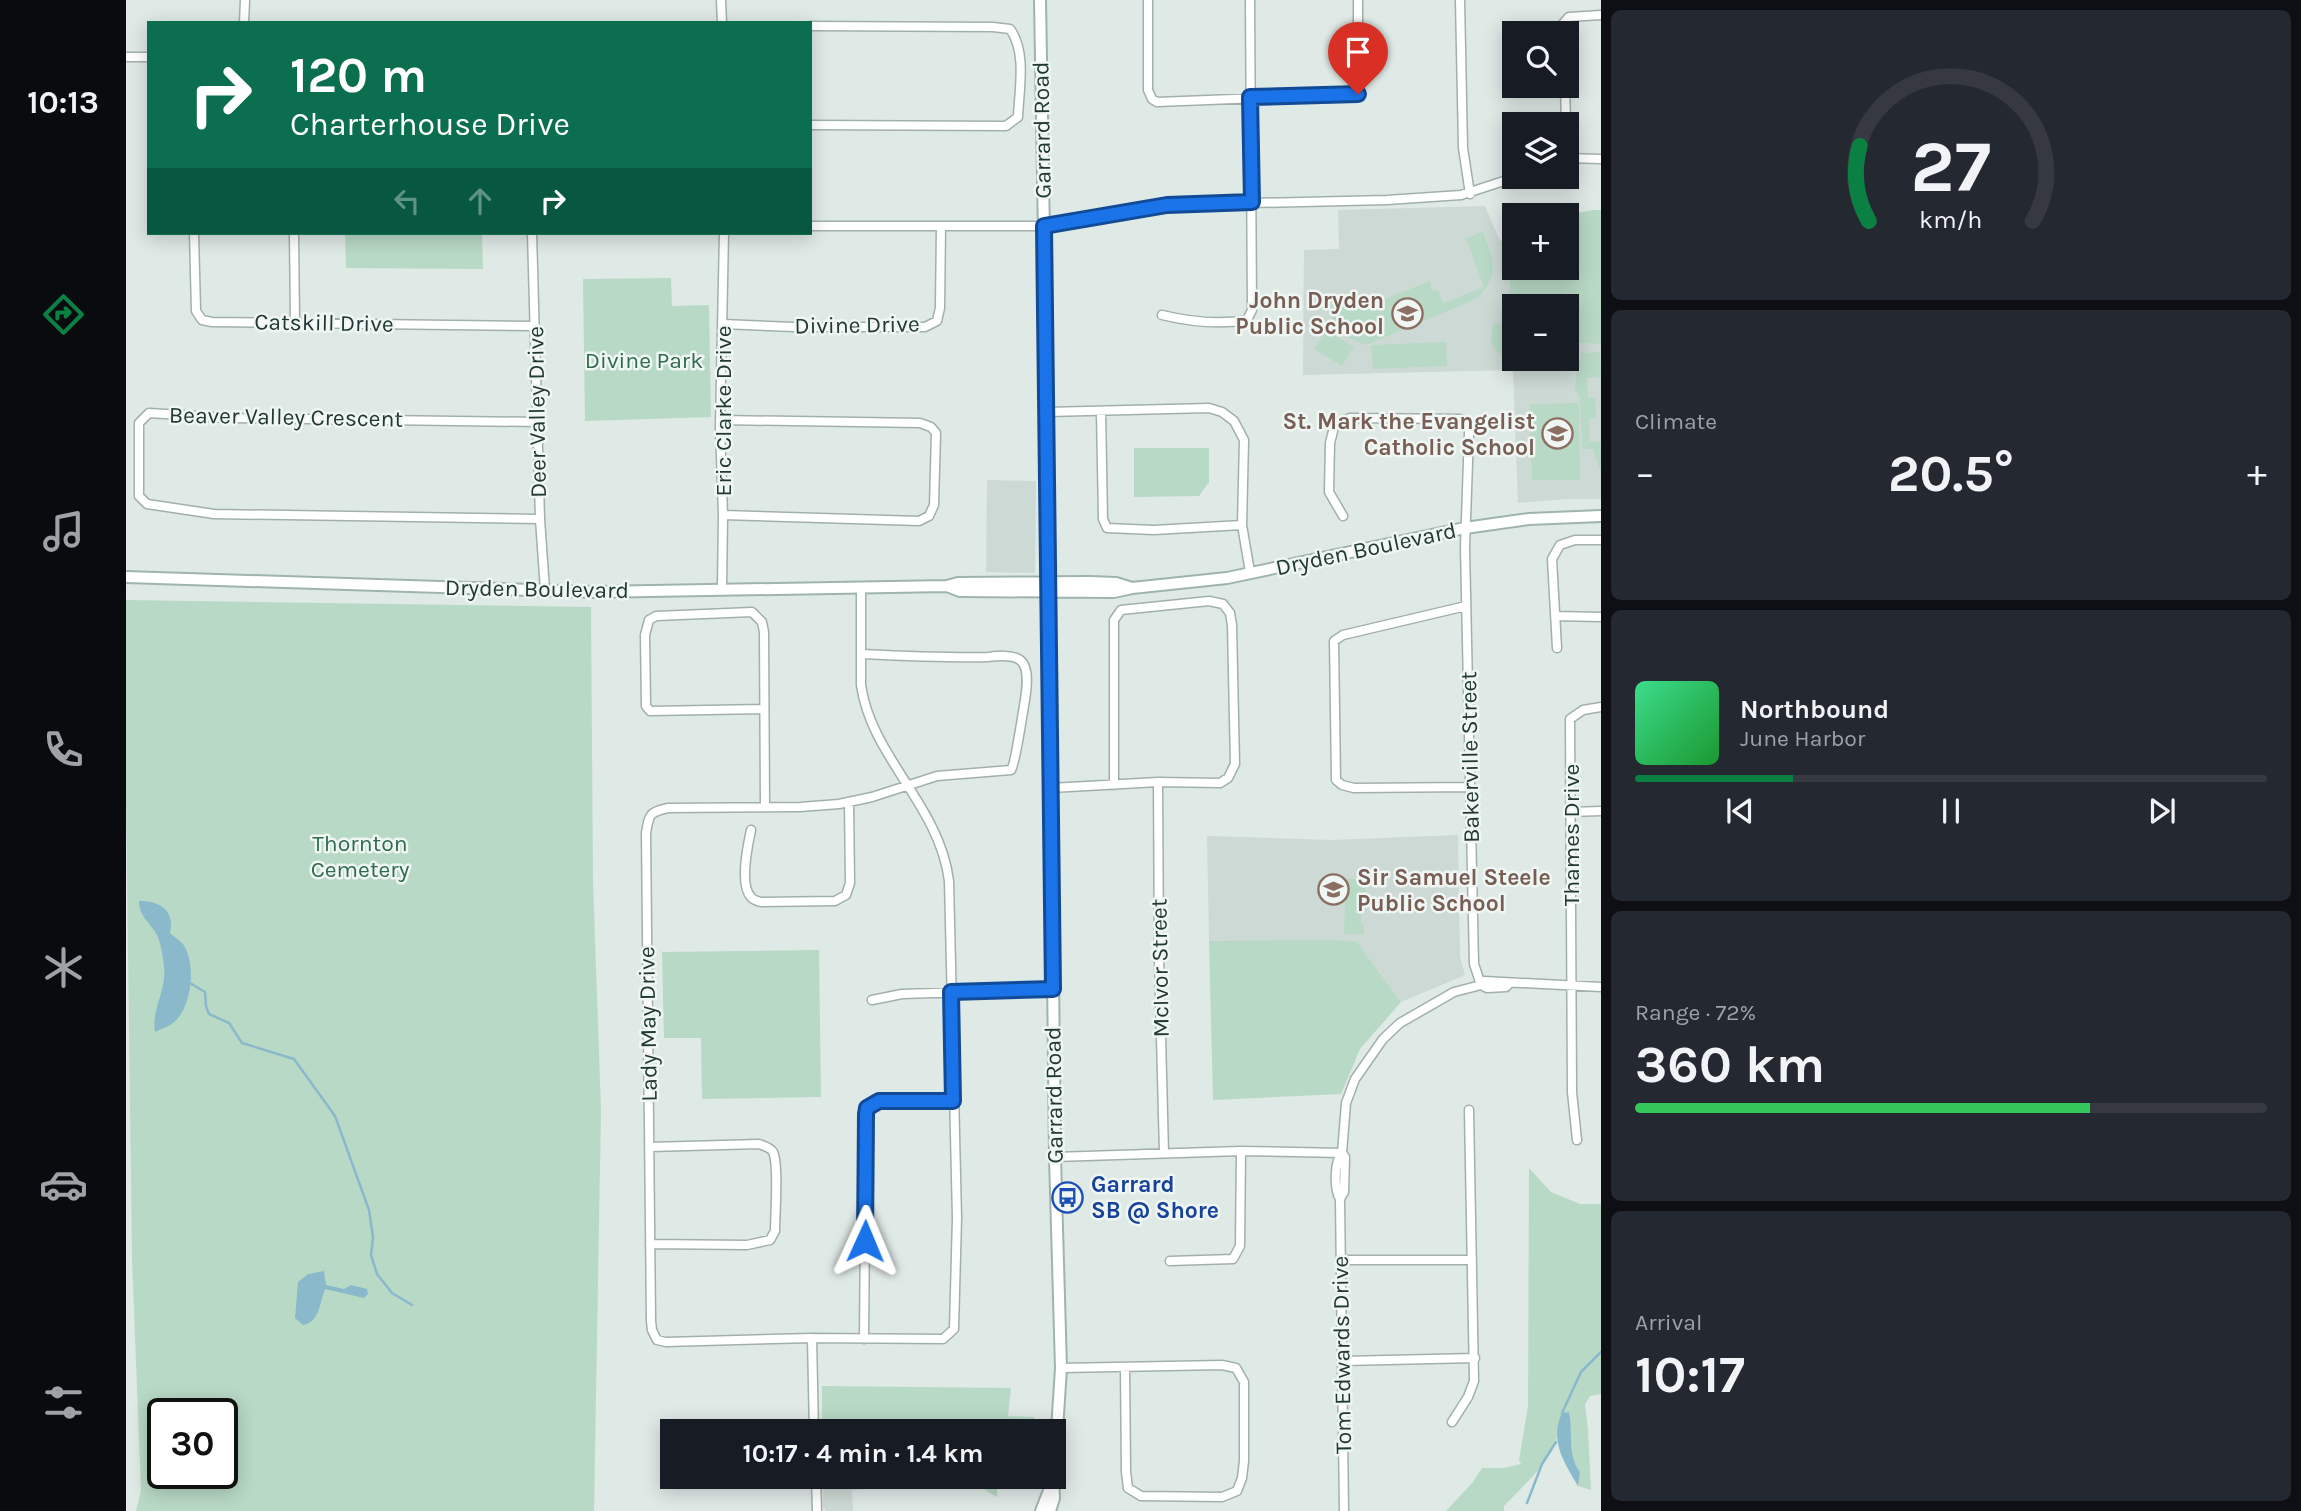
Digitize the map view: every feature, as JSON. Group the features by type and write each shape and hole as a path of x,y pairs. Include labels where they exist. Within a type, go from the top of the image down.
{"street":[{"path":"244,0 244,21"},
{"path":"721,0 722,21"},
{"name":"Garrard Road","path":"1040,0 1050,587 1055,1157 1061,1368 1057,1419"},
{"path":"1148,0 1148,90 1152,99 1157,102 1358,94 1358,0"},
{"path":"1162,315 1188,321 1229,323 1247,320 1252,310 1250,0"},
{"path":"1460,0 1463,148 1470,194"},
{"path":"1565,21 1569,17 1601,15"},
{"path":"812,26 1010,29 1018,40 1020,78 1017,117 1006,127 812,125"},
{"path":"126,57 147,57"},
{"path":"1579,158 1601,159"},
{"path":"812,226 1044,226 1167,205 1387,200 1470,194 1502,182"},
{"name":"Divine Drive","path":"723,324 925,327 937,321 940,308 941,226"},
{"name":"Catskill Drive","path":"194,235 195,311 202,320 535,326"},
{"path":"293,235 295,323"},
{"name":"Deer Valley Drive","path":"532,235 540,519 545,590"},
{"name":"Eric Clarke Drive","path":"722,589 724,235"},
{"path":"1047,412 1209,408 1222,412 1234,421 1244,440 1242,525 1250,572"},
{"path":"1101,412 1103,519 1107,528 1154,530 1242,525"},
{"name":"Beaver Valley Crescent","path":"538,422 228,418 149,413 139,423 139,496 147,504 214,514 540,519"},
{"name":"Bakerville Street","path":"1343,516 1329,492 1330,443 1335,424 1350,418 1461,419 1472,424 1469,433 1465,528 1466,606 1475,964 1480,985"},
{"path":"721,420 920,423 931,427 936,433 934,505 929,516 919,521 723,515"},
{"name":"Dryden Boulevard","path":"126,577 595,592 947,586 960,591 1115,583 1132,588 1227,578 1465,528 1528,519 1601,516"},
{"path":"1557,648 1552,559 1560,545 1574,540 1601,540"},
{"path":"814,1419 812,1338 943,1339 954,1329 957,1218 947,863 932,823 881,740 863,700 861,587"},
{"path":"1051,788 1114,785 1158,782 1220,783 1228,778 1235,764 1232,625 1230,612 1223,604 1209,601 1121,610 1114,620 1114,785"},
{"path":"1466,606 1343,635 1334,641 1336,780 1342,785 1354,788 1471,787"},
{"path":"764,709 650,711 646,706 645,635 649,620 656,616 752,612 759,617 764,632 765,807"},
{"path":"1555,616 1601,617"},
{"name":"Lady May Drive","path":"812,1338 666,1342 657,1340 652,1330 646,833 649,817 655,811 668,808 800,807 849,802 937,776 1011,770 1014,766 1024,704 1023,663 1014,657 862,654"},
{"name":"Thames Drive","path":"1577,1140 1572,1091 1570,719 1583,710 1601,708"},
{"name":"McIvor Street","path":"1158,782 1164,1153"},
{"path":"751,830 746,856 746,889 751,897 761,902 835,901 846,895 850,883 849,802"},
{"path":"1570,812 1601,811"},
{"name":"Tom Edwards Drive","path":"1344,1511 1340,1199 1336,1192 1346,1103 1355,1079 1383,1039 1400,1023 1454,992 1480,985 1487,988 1506,987 1509,984 1601,987"},
{"path":"872,1000 902,994 1053,989"},
{"path":"864,1339 867,1108 879,1101 953,1101"},
{"path":"1452,1422 1468,1397 1474,1381 1469,1110"},
{"path":"650,1147 759,1144 773,1152 775,1165 775,1231 770,1240 747,1245 650,1244"},
{"path":"1170,1261 1233,1259 1240,1246 1241,1151"},
{"path":"1055,1157 1241,1151 1342,1153"},
{"path":"1340,1261 1472,1260"},
{"path":"1343,1361 1475,1358"},
{"path":"1061,1368 1222,1365 1236,1368 1244,1381 1244,1461 1237,1491 1222,1497 1141,1496 1129,1488 1126,1472 1125,1368"},
{"path":"816,1489 817,1511"},
{"name":"Garrard Road","path":"1041,1511 1049,1489"},
{"name":"Garrard Road","path":"1050,1511 1054,1489"},
{"path":"1054,1498 1063,1511"}],"shaded area":[{"name":"John Dryden Public School","path":"1485,206 1502,250 1502,280 1509,280 1510,284 1511,294 1502,294 1502,370 1303,375 1304,250 1339,249 1338,210"},
{"name":"John Dryden Public School","path":"1579,343 1601,344 1601,499 1518,503 1513,371 1579,371"},
{"path":"987,480 1036,481 1035,573 986,572"},
{"name":"Sir Samuel Steele Public School","path":"1458,835 1460,957 1465,975 1401,1002 1357,942 1209,941 1207,836 1332,840"},
{"path":"823,1489 868,1489 852,1490 853,1511 826,1511 823,1507"}],"green space":[{"path":"1601,210 1601,344 1579,343 1579,294 1510,294 1509,280 1579,280 1579,212"},
{"path":"1483,232 1493,266 1490,281 1478,298 1366,345 1333,331 1332,294 1352,305 1367,300 1370,305 1430,281 1432,291 1438,290 1443,303 1484,287 1466,238"},
{"path":"345,235 482,235 483,269 346,268"},
{"name":"Divine Park","path":"671,278 672,306 709,305 711,417 585,421 583,279"},
{"path":"1502,323 1502,353 1498,353 1491,343 1493,324"},
{"path":"1326,330 1354,347 1342,366 1314,349"},
{"path":"1446,342 1447,366 1373,369 1371,345"},
{"path":"1600,352 1601,377 1587,378 1588,397 1595,398 1596,418 1589,419 1589,441 1601,442 1601,473 1593,449 1582,449 1580,396 1575,390 1581,353"},
{"path":"1579,403 1580,480 1532,480 1530,404"},
{"path":"1134,448 1209,448 1209,482 1199,496 1134,497"},
{"name":"Thornton Cemetery","path":"126,600 591,607 593,882 601,1110 594,1511 136,1511 141,1490 132,1259"},
{"path":"1346,879 1366,879 1365,895 1361,896 1361,924 1364,925 1364,934 1344,934"},
{"path":"1209,941 1357,942 1401,1002 1360,1049 1341,1094 1213,1100"},
{"path":"819,950 821,1097 702,1099 701,1038 664,1038 662,952"},
{"path":"1529,1168 1551,1192 1580,1204 1601,1204 1601,1394 1590,1396 1585,1404 1591,1490 1578,1486 1580,1472 1572,1456 1569,1412 1563,1413 1556,1442 1544,1463 1504,1506 1504,1511 1446,1511 1482,1468 1504,1468 1521,1464 1519,1460 1528,1406"},
{"path":"822,1386 1011,1388 1008,1416 1034,1417 1034,1419 822,1419"},
{"path":"983,1489 997,1489 997,1497"}],"water":[{"path":"139,901 164,908 170,918 170,933 183,944 190,961 191,982 183,1011 173,1023 155,1032 164,963 158,938 143,915"},
{"path":"324,1271 326,1285 344,1289 351,1285 367,1289 368,1294 364,1298 325,1289 316,1316 303,1325 295,1318 298,1282 308,1274"},
{"path":"1569,1412 1573,1457 1580,1472 1578,1486 1563,1460 1558,1442 1558,1423 1562,1413"}],"waterway":[{"path":"190,983 205,992 209,1014 229,1023 242,1043 294,1059 335,1116 369,1210 373,1237 371,1255 377,1274 392,1293 412,1305"},
{"path":"1562,1413 1581,1372 1601,1352"},
{"path":"1527,1503 1542,1464 1556,1442"}],"place":[{"name":"John Dryden Public School","path":"1407,313"},
{"name":"St. Mark the Evangelist Catholic School","path":"1558,434"},
{"name":"Sir Samuel Steele Public School","path":"1334,890"},
{"name":"Garrard SB @ Shore","path":"1068,1197"}],"route":[{"path":"865,1241 867,1108 879,1101 953,1101 951,992 1053,989 1044,226 1167,205 1252,202 1250,97 1358,94"}]}
